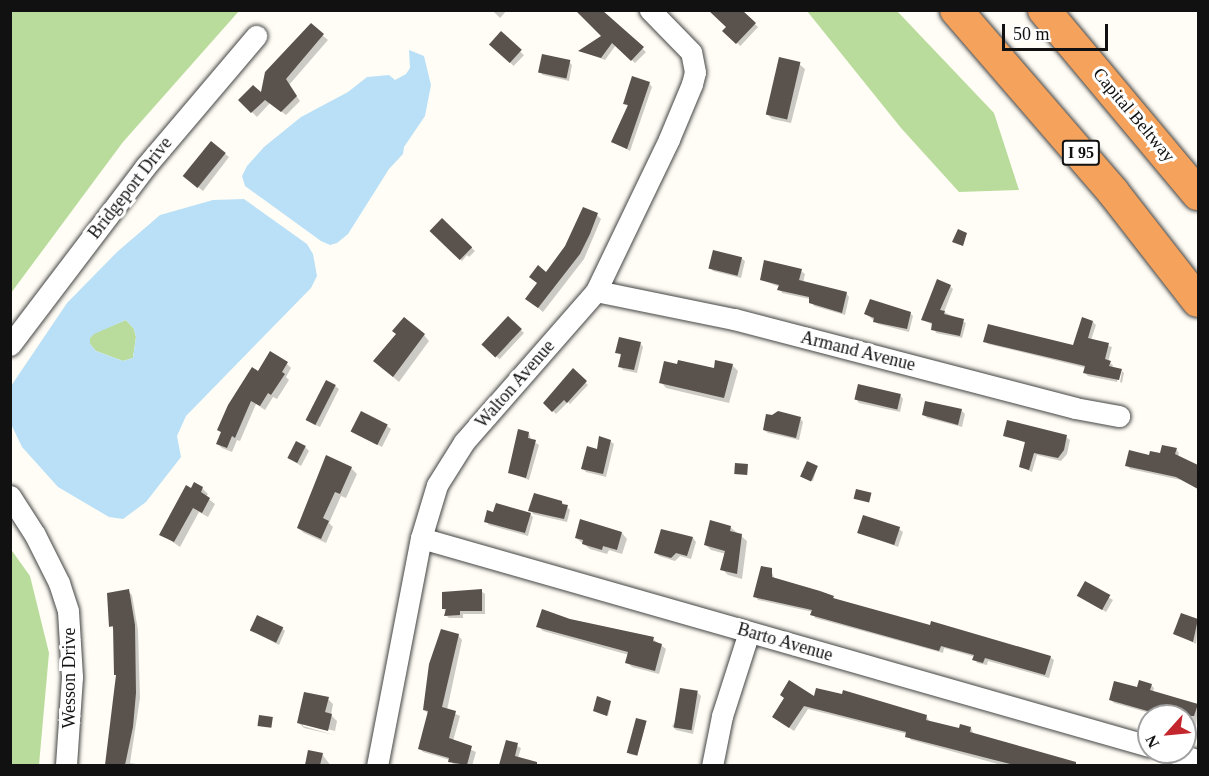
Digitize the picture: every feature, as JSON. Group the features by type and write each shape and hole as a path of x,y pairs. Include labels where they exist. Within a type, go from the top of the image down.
{"highway":[{"name":"I 95","path":"956,10 1106,183 1198,301"},
{"name":"Capital Beltway","path":"1044,10 1198,194"}],"street":[{"name":"Walton Avenue","path":"377,765 421,538 437,485 464,442 596,291 669,139 692,84 695,72 691,52 650,10"},
{"name":"Bridgeport Drive","path":"10,345 145,166 256,36"},
{"name":"Armand Avenue","path":"596,291 734,319 1075,408 1119,416"},
{"name":"Wesson Drive","path":"10,496 35,535 59,583 68,611 72,677 66,765"},
{"name":"Barto Avenue","path":"421,538 1137,743"},
{"path":"712,765 722,716 749,632"}],"green space":[{"path":"11,10 239,11 123,142 11,293"},
{"path":"807,11 897,11 994,113 1019,190 959,192 901,128"},
{"path":"126,320 134,329 136,337 133,358 123,361 96,351 90,344 90,338 94,333"},
{"path":"10,548 30,576 49,653 39,765 11,765"}],"water":[{"path":"409,50 424,56 431,85 425,116 404,147 403,154 389,169 348,234 337,243 330,245 321,241 245,186 242,176 247,166 264,147 301,117 348,92 367,77 389,75 395,80 406,74 410,68"},
{"path":"244,199 307,244 313,254 317,276 311,288 186,416 177,436 181,457 146,502 123,519 109,517 58,487 22,447 11,424 11,386 67,303 117,252 160,215 213,200","holes":["126,320 134,329 136,337 133,358 123,361 96,351 90,344 90,338 94,334"]}],"building":[{"path":"575,10 602,10 644,47 631,61 612,43 601,58 578,51 601,36"},
{"path":"708,10 742,10 756,23 736,44 722,31 726,27"},
{"path":"311,23 324,34 286,79 297,96 281,112 265,100 251,113 238,100 253,85 261,92 265,72"},
{"path":"501,31 522,50 510,63 489,44"},
{"path":"542,54 570,60 566,79 538,73"},
{"path":"779,57 800,62 787,119 766,114"},
{"path":"632,76 650,82 627,149 611,142 628,105 623,104"},
{"path":"211,141 226,153 197,188 183,176"},
{"path":"583,207 598,213 590,234 580,254 538,308 525,299 537,283 529,277 538,265 546,272 565,246"},
{"path":"442,218 472,247 460,260 429,231"},
{"path":"958,229 967,233 963,246 952,242"},
{"path":"713,250 742,257 738,276 708,268"},
{"path":"764,260 802,269 799,280 847,292 842,313 809,303 809,297 777,290 779,285 760,280"},
{"path":"937,279 951,285 940,310 945,311 944,314 964,319 960,336 931,330 932,323 921,320"},
{"path":"870,299 911,312 907,329 873,322 874,318 864,314"},
{"path":"508,316 522,329 495,357 481,345"},
{"path":"404,317 425,334 393,377 373,361 396,334 392,331"},
{"path":"1082,317 1093,321 1088,338 1109,343 1105,359 1111,361 1109,366 1122,369 1119,380 1083,373 1085,366 983,342 988,324 1073,345"},
{"path":"619,337 641,342 634,370 618,367 621,354 615,353"},
{"path":"270,351 288,362 282,372 285,374 271,395 268,393 260,406 251,401 235,438 232,436 227,448 216,444 221,432 217,430 228,405 252,367 258,371"},
{"path":"678,360 714,368 715,360 733,364 724,398 659,383 664,361 677,364"},
{"path":"573,368 587,381 567,403 564,400 552,412 543,403"},
{"path":"326,380 336,385 315,425 306,420"},
{"path":"858,384 901,394 897,409 854,400"},
{"path":"925,401 962,409 958,425 922,415"},
{"path":"361,411 388,425 377,445 351,431"},
{"path":"778,411 801,417 796,438 763,430 766,414 772,415"},
{"path":"1007,420 1067,435 1064,450 1058,458 1034,453 1029,470 1019,467 1025,442 1003,436"},
{"path":"518,429 529,432 528,438 536,440 526,478 508,473"},
{"path":"599,436 611,440 603,474 581,469 587,446 597,449"},
{"path":"296,441 306,446 297,463 287,458"},
{"path":"1162,445 1177,448 1175,454 1198,465 1198,489 1176,477 1125,466 1129,450 1149,455 1150,451 1160,453"},
{"path":"326,455 352,467 340,494 335,492 323,518 329,521 321,539 297,528"},
{"path":"807,461 818,466 811,481 800,477"},
{"path":"735,463 748,464 747,475 734,474"},
{"path":"194,482 203,487 201,492 210,498 202,513 193,508 174,542 159,535 186,485 191,488"},
{"path":"856,489 872,493 869,503 854,499"},
{"path":"534,493 568,505 564,519 528,511"},
{"path":"496,503 531,513 525,533 484,522 487,510 493,512"},
{"path":"863,515 900,527 894,545 857,533"},
{"path":"580,519 622,532 617,550 603,546 602,550 582,544 583,540 575,538"},
{"path":"710,520 731,526 730,531 742,534 737,574 720,570 725,551 704,545"},
{"path":"661,529 693,537 687,556 676,553 671,558 654,553"},
{"path":"761,566 772,568 772,577 820,591 834,596 833,598 930,625 931,621 1051,656 1045,675 985,658 983,663 972,660 974,655 941,646 939,651 810,615 812,610 753,597"},
{"path":"1085,581 1110,595 1102,610 1077,596"},
{"path":"129,589 135,625 136,693 133,727 125,765 105,765 116,675 114,675 113,626 109,627 107,593"},
{"path":"482,589 482,611 460,611 460,615 444,616 446,609 442,609 442,592"},
{"path":"542,609 570,619 654,637 653,641 662,644 655,671 625,663 628,652 536,627"},
{"path":"1181,613 1198,619 1193,642 1173,634"},
{"path":"257,615 283,627 276,643 250,630"},
{"path":"441,629 459,634 442,707 456,711 449,738 472,746 467,765 448,762 449,758 418,749 428,711 423,710 429,664"},
{"path":"789,680 814,696 816,688 842,694 843,690 927,715 926,720 959,728 960,724 971,727 970,732 1076,762 1076,765 1014,765 905,737 906,732 804,706 789,728 772,717 784,698 780,695"},
{"path":"1139,680 1152,684 1150,690 1198,704 1197,707 1197,704 1137,704 1137,708 1109,700 1114,681 1137,687"},
{"path":"680,688 698,691 692,730 674,728"},
{"path":"304,692 329,697 325,712 332,714 328,731 297,723"},
{"path":"597,696 611,701 607,716 593,711"},
{"path":"259,715 273,717 271,728 257,726"},
{"path":"636,718 647,721 637,756 627,753"},
{"path":"506,740 518,743 515,756 537,762 537,765 499,765"},
{"path":"308,750 323,753 320,765 305,765"}]}
